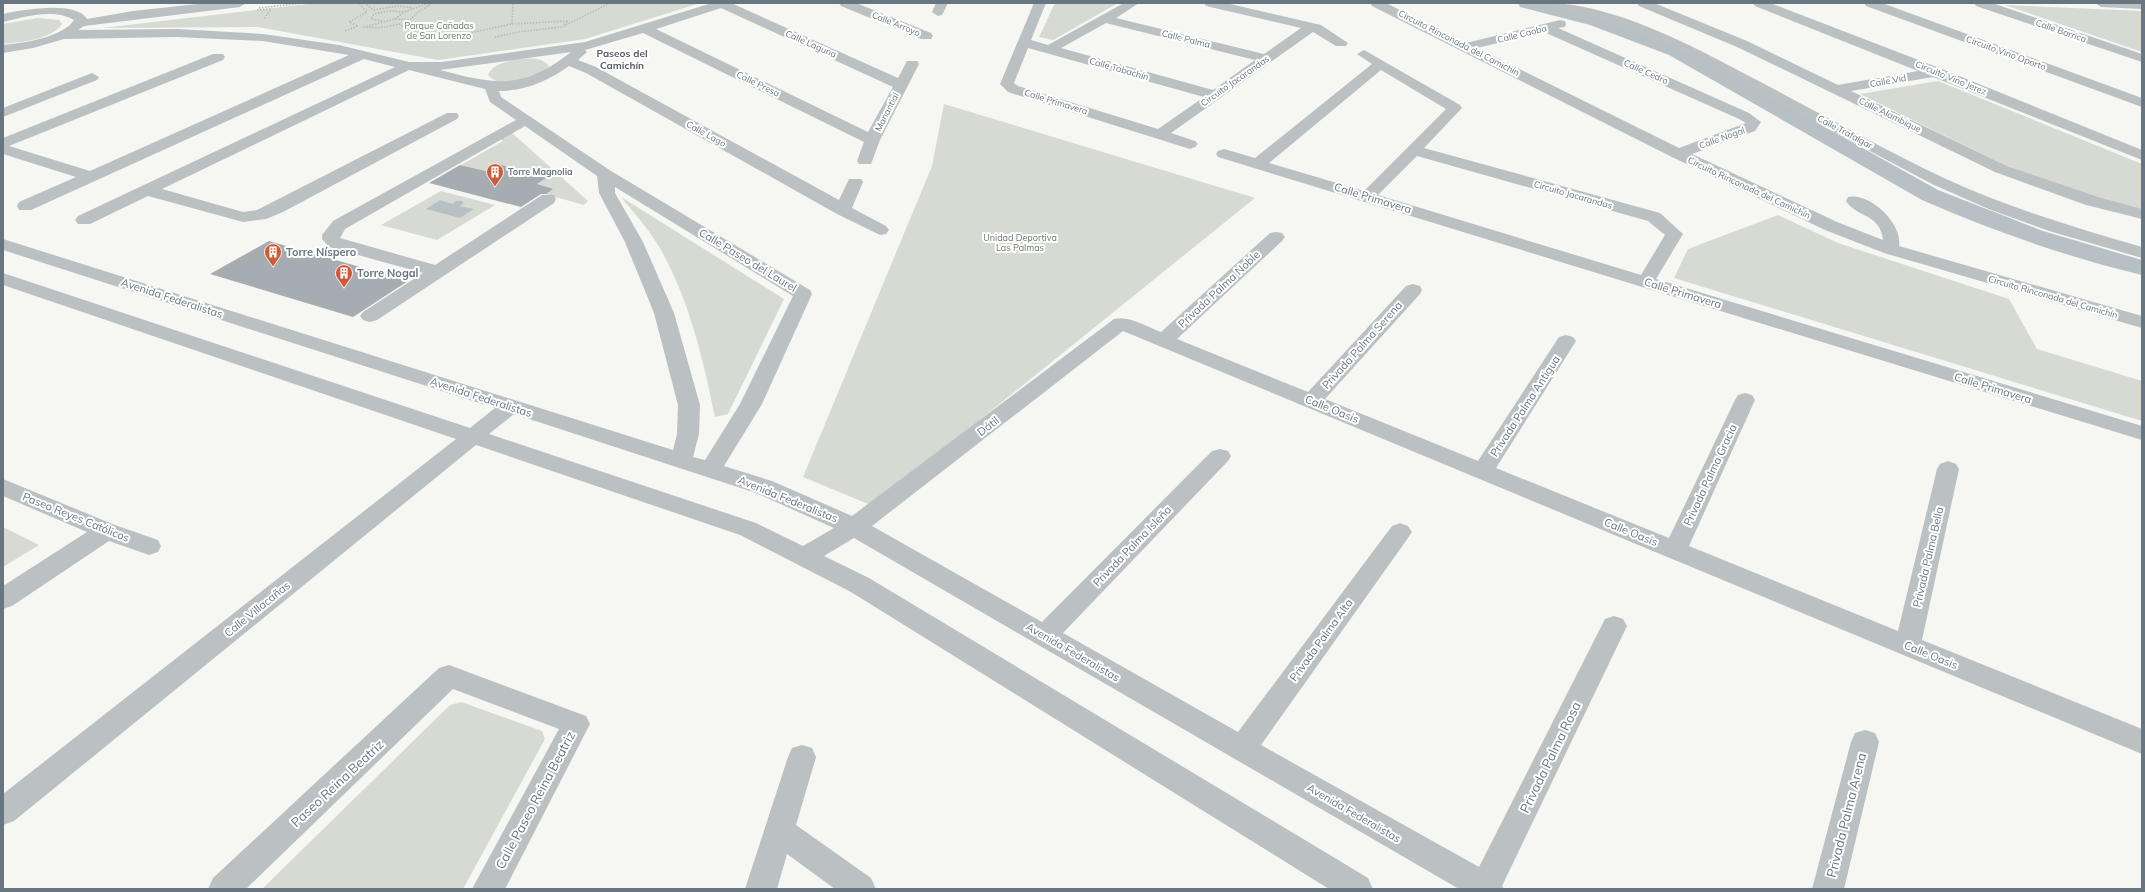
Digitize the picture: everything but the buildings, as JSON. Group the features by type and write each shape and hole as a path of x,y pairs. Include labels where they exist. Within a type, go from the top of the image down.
{"street":[{"path":"3,18 54,11 133,15 240,3"},
{"name":"Calle Arroyo","path":"844,3 923,41 938,12"},
{"name":"Calle Primavera","path":"1040,3 1007,84 1013,89 1190,144"},
{"path":"1050,49 1133,3"},
{"path":"1210,3 1311,27 1341,43"},
{"name":"Circuito Rinconada del Camichín","path":"1376,3 1678,154 1831,226 1890,249 2142,322"},
{"name":"Calle Trafalgar","path":"1553,3 1606,17 1680,45 1940,182 1997,206 2054,227 2142,253"},
{"name":"Calle Alambique","path":"1643,3 1696,23 1839,89 2001,169 2071,194 2142,214"},
{"name":"Circuito Vino Jerez","path":"1759,3 1937,72 2142,155"},
{"name":"Circuito Vino Oporto","path":"1870,3 2142,103"},
{"name":"Calle Barrica","path":"1980,3 2142,58"},
{"path":"2101,3 2142,5"},
{"path":"84,220 407,66 442,66 587,46 723,4"},
{"name":"Calle Laguna","path":"723,4 900,85"},
{"path":"62,35 81,13"},
{"name":"Calle Palma","path":"1105,18 1266,59"},
{"name":"Calle Caoba","path":"1466,47 1579,20"},
{"name":"Circuito Jacarandas","path":"1159,134 1311,27"},
{"name":"Calle Presa","path":"644,28 872,140"},
{"name":"Calle Cedro","path":"1547,28 1744,116"},
{"path":"3,49 42,42 62,35 147,32 223,34 292,41 363,54 485,85 528,84 543,78 587,46"},
{"name":"Calle Tabachín","path":"1023,42 1214,95"},
{"path":"24,206 363,54"},
{"path":"1364,54 1380,65 1455,108 1368,196"},
{"path":"3,143 218,57"},
{"path":"484,61 475,72 474,78 485,85"},
{"name":"Calle Lago","path":"568,61 591,70 880,230"},
{"name":"Manantial","path":"865,161 872,140 912,64"},
{"path":"1258,164 1380,65"},
{"name":"Calle Vid","path":"1839,89 1937,72"},
{"path":"3,113 92,77"},
{"name":"Calle Paseo del Laurel","path":"485,85 495,99 606,174 803,294 751,404 710,470"},
{"path":"10,97 30,102"},
{"path":"146,190 243,217 260,215 277,208 452,116"},
{"name":"Calle Nogal","path":"1678,154 1750,128 1754,122 1744,116"},
{"path":"437,271 335,243 331,239 331,235 339,225 526,120"},
{"path":"3,150 88,176"},
{"name":"Circuito Jacarandas","path":"1413,150 1654,217 1674,234 1646,281"},
{"name":"Calle Primavera","path":"1224,154 1368,196 2142,433"},
{"path":"606,174 607,193 634,242 664,313 689,405 688,434 681,461"},
{"path":"843,210 855,182"},
{"path":"370,316 548,199"},
{"path":"1854,201 1876,213 1890,227 1893,240 1890,249"},
{"name":"Privada Palma Noble","path":"1163,341 1276,237"},
{"name":"Avenida Federalistas","path":"3,244 764,487 854,527 1486,888"},
{"path":"4,280 48,259"},
{"path":"4,280 474,436 748,529 806,556 860,585 1357,889"},
{"name":"Privada Palma Serena","path":"1312,400 1413,290"},
{"name":"Calle Oasis","path":"1121,323 1312,400 2142,742"},
{"name":"Dátil","path":"806,556 872,515 1121,323"},
{"name":"Privada Palma Antigua","path":"1483,471 1566,341"},
{"name":"Privada Palma Gracia","path":"1675,550 1744,400"},
{"name":"Calle Villacañas","path":"3,812 511,406"},
{"name":"Privada Palma Isleña","path":"1045,635 1220,456"},
{"name":"Privada Palma Bella","path":"1908,645 1948,469"},
{"name":"Paseo Reyes Católicos","path":"3,487 107,531 149,546"},
{"path":"3,599 107,531"},
{"name":"Privada Palma Alta","path":"1242,749 1400,532"},
{"name":"Privada Palma Rosa","path":"1486,888 1614,626"},
{"name":"Paseo Reina Beatriz","path":"224,889 449,676"},
{"name":"Calle Paseo Reina Beatriz","path":"449,676 576,724 488,889"},
{"name":"Privada Palma Arena","path":"1828,889 1865,742"},
{"path":"762,889 802,757"},
{"path":"779,830 860,889"}],"path":[{"path":"359,3 368,12"},
{"path":"364,3 374,10 398,6 414,8"},
{"path":"430,3 404,12 395,19 364,27 379,28 399,24 409,30 425,35 453,36 512,24 568,21 562,28 518,32 559,30 610,3"},
{"path":"404,12 388,11 374,14 371,19 382,21 395,19 410,20 418,12 433,3"},
{"path":"472,3 478,3"},
{"path":"512,24 513,3"},
{"path":"453,36 470,43"}],"green space":[{"name":"Parque Cañadas de San Lorenzo","path":"316,3 700,3 585,39 438,60 258,27 102,28"},
{"path":"1055,3 1118,3 1053,40 1039,37"},
{"path":"2005,5 2142,11 2142,52"},
{"path":"37,18 59,20 62,24 51,34 43,37 3,44 3,24"},
{"path":"516,59 538,59 549,66 547,70 517,81 501,82 494,80 488,75 496,66"},
{"path":"1938,81 2142,164 2142,210 2081,194 2007,166 1860,94"},
{"name":"Unidad Deportiva Las Palmas","path":"944,104 1255,198 873,506 803,477 932,166"},
{"path":"511,132 588,201 584,205 545,194 552,189 537,184 548,176 497,164 486,171 461,165 503,141 497,138"},
{"path":"441,191 495,205 437,240 381,225"},
{"path":"621,197 784,299 728,414 715,417 694,329 678,286 658,245 645,226"},
{"path":"1778,215 1838,243 2009,299 2037,349 2142,381 2142,421 1674,278 1688,249"},
{"path":"3,527 39,545 3,567"},
{"path":"461,702 542,731 545,739 463,889 262,889 450,705"}],"shaded area":[{"path":"440,200 453,204 456,201 462,201 464,203 459,206 474,209 460,218 426,209"}],"waterway":[{"path":"1526,3 1596,21 1675,51 1930,195 1982,217 2034,236 2142,268"}],"place":[{"name":"Torre Magnolia","path":"495,187"},
{"name":"Torre Níspero","path":"273,267"},
{"name":"Torre Nogal","path":"344,288"}],"district":[{"name":"Paseos del Camichín","path":"622,58"}]}
